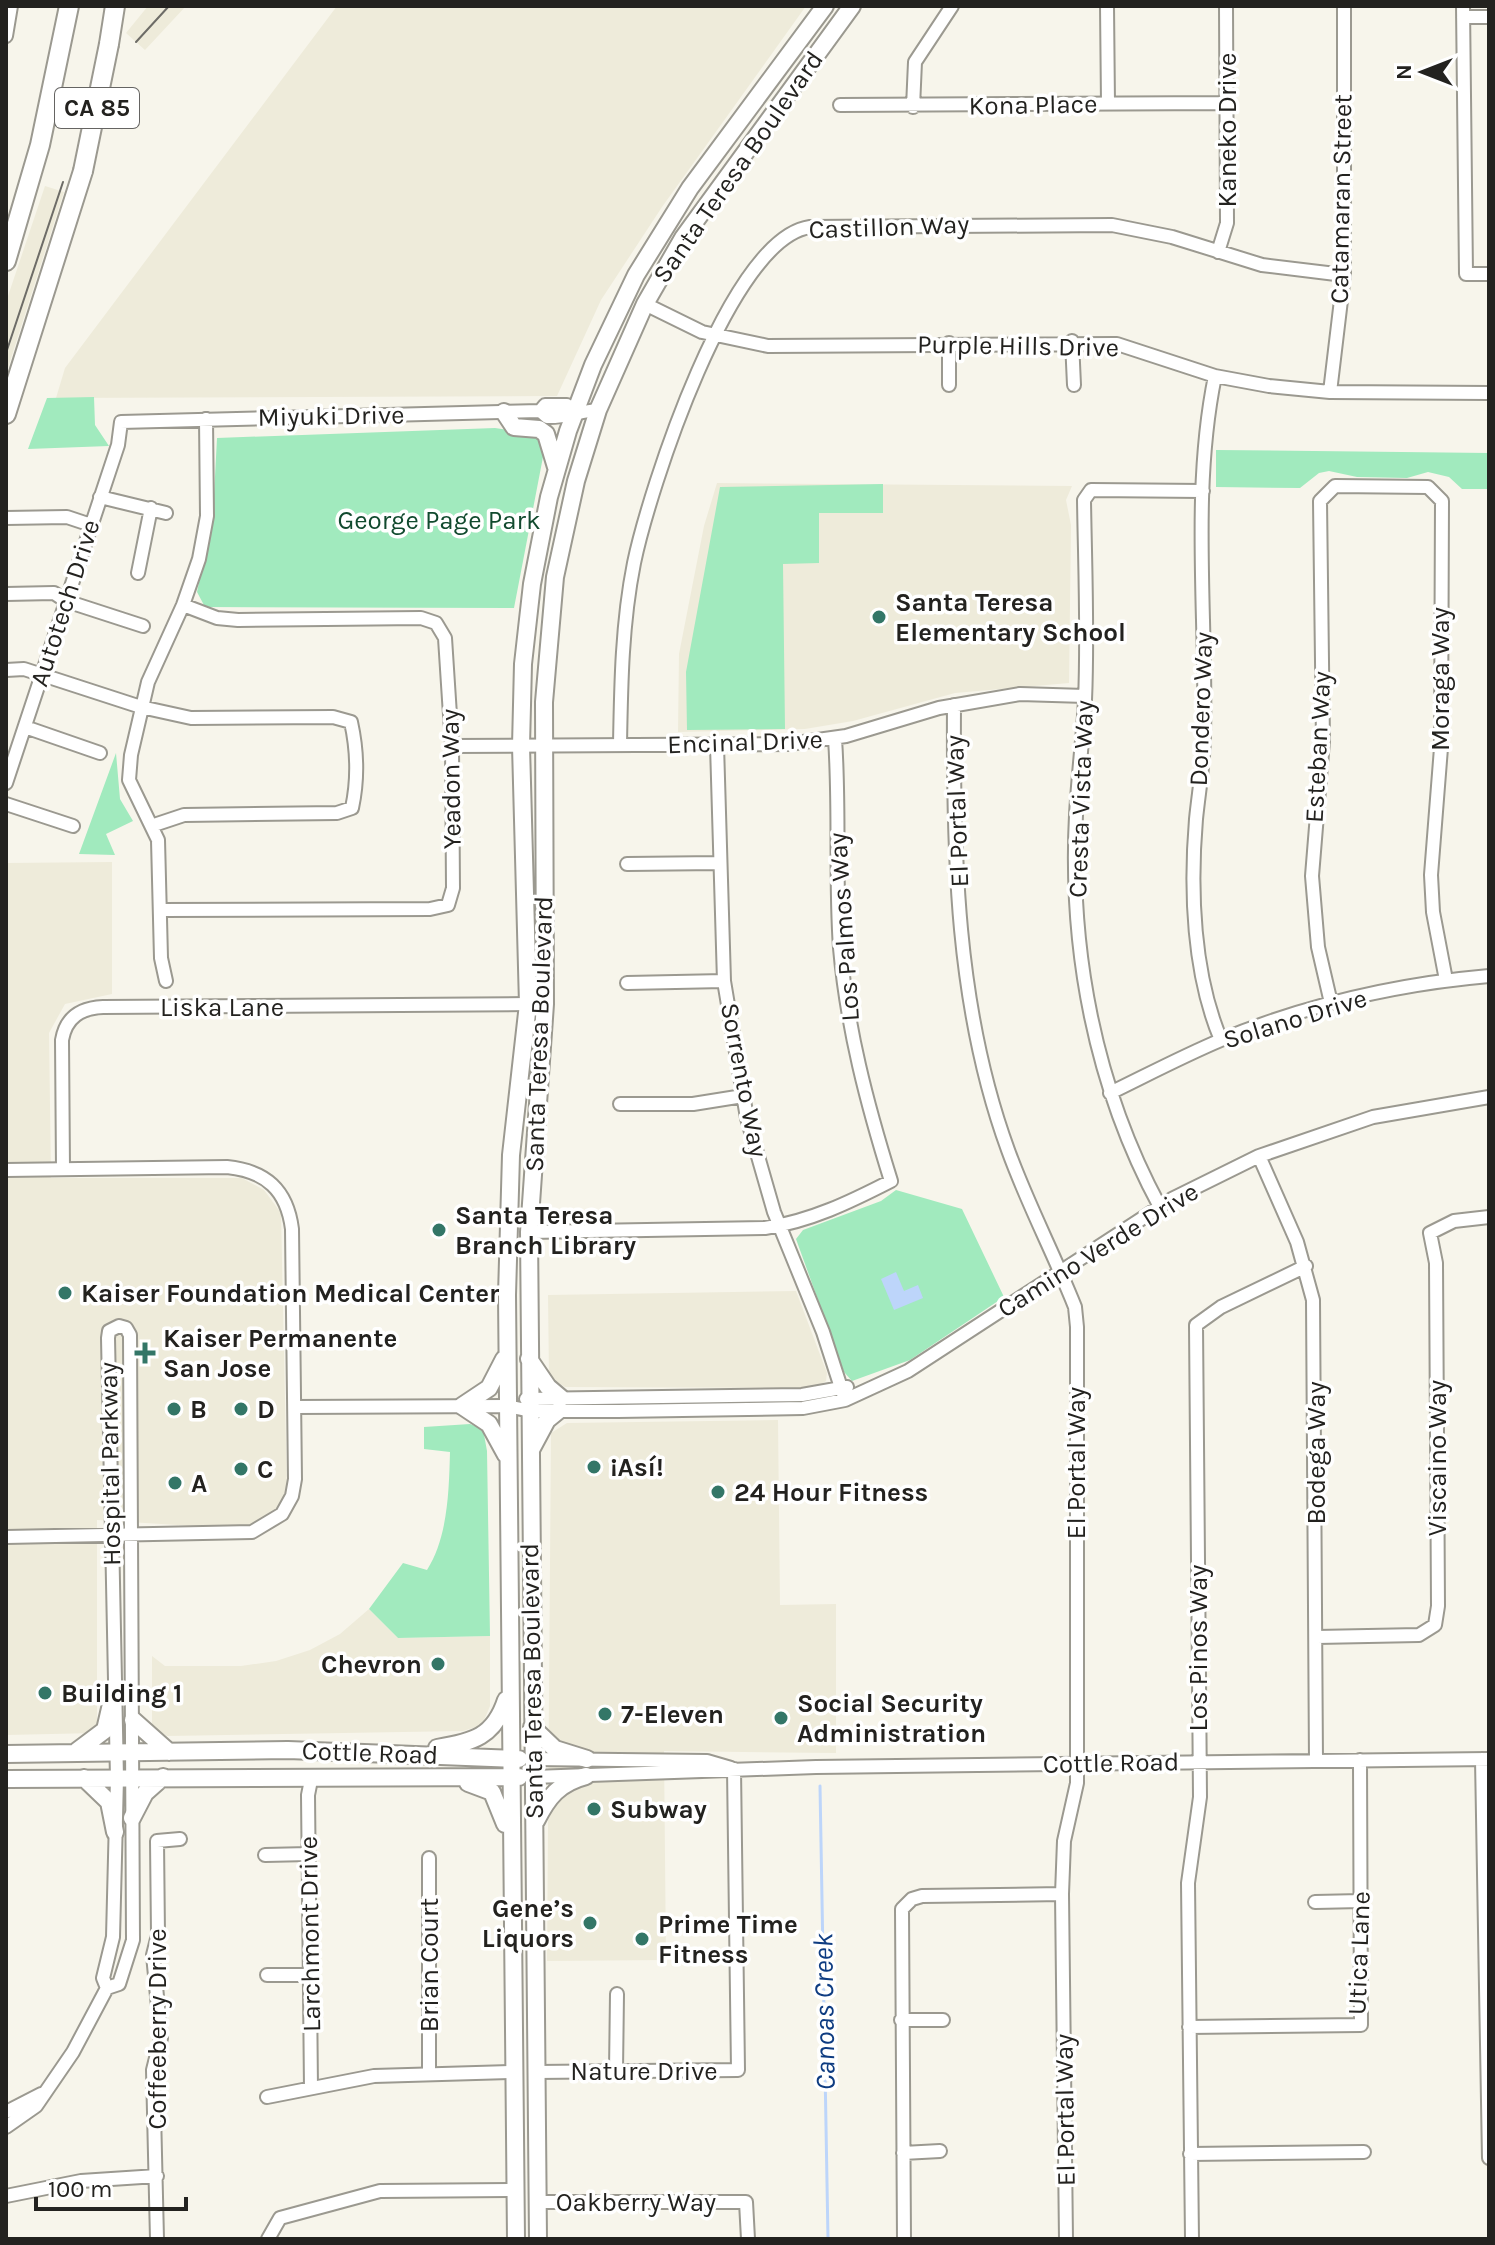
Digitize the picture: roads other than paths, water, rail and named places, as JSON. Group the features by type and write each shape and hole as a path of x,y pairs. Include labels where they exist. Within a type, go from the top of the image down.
{"highway":[{"name":"CA 85","path":"6,261 40,145 69,6"},
{"name":"CA 85","path":"6,414 83,171 115,6"}],"main road":[{"name":"Santa Teresa Boulevard","path":"516,2239 507,1354 509,1191 528,1004 521,746 528,609 557,468 575,411 612,323 668,221 825,6"},
{"name":"Santa Teresa Boulevard","path":"538,2239 529,1232 545,1004 545,663 555,577 576,481 598,410 645,304 683,238 852,6"},
{"path":"504,412 514,427 539,429 546,434 557,468"},
{"path":"507,1354 489,1388 462,1406 489,1424 508,1458"},
{"path":"529,1359 559,1404 531,1450"},
{"path":"76,1752 105,1730 114,1691"},
{"path":"407,1753 483,1737 497,1722 510,1691"},
{"path":"133,1720 169,1752"},
{"path":"532,1727 555,1749 587,1759"},
{"name":"Cottle Road","path":"6,1754 407,1753 532,1759"},
{"path":"534,1826 554,1791 568,1781 586,1776"},
{"path":"132,1818 145,1793 163,1777"},
{"name":"Cottle Road","path":"6,1779 533,1777"},
{"path":"84,1778 109,1802 115,1832"},
{"path":"439,1778 484,1786 492,1792 498,1800 510,1848"},
{"path":"514,2072 523,2077 528,2090 528,2151 537,2184"}],"street":[{"path":"6,36 11,6"},
{"path":"913,107 915,62 952,6"},
{"path":"1107,6 1108,104"},
{"name":"Kaneko Drive","path":"1218,252 1227,223 1226,6"},
{"name":"Catamaran Street","path":"1330,392 1344,275 1344,6"},
{"path":"1489,17 1463,11 1466,274 1489,274"},
{"name":"Kona Place","path":"840,105 1227,103"},
{"name":"Castillon Way","path":"620,745 621,677 635,562 666,453 715,336 734,300 764,260 798,228 1112,225 1172,237 1262,265 1344,275"},
{"name":"Purple Hills Drive","path":"645,304 715,336 768,346 1072,341 1117,344 1215,376 1330,392 1489,393"},
{"path":"1072,341 1074,385"},
{"path":"949,343 949,385"},
{"name":"Dondero Way","path":"1215,376 1205,433 1204,736 1195,835 1195,911 1203,974 1221,1040"},
{"name":"Miyuki Drive","path":"121,422 540,411 547,417 556,417 575,411 598,410"},
{"path":"166,981 161,958 161,862 154,825 140,808 129,780 148,682 183,605 199,559 207,516 206,419"},
{"name":"Autotech Drive","path":"6,783 12,746 25,727 118,445 121,422"},
{"name":"Moraga Way","path":"1326,491 1335,486 1428,487 1442,501 1441,748 1431,875 1433,912 1446,980"},
{"name":"Cresta Vista Way","path":"1160,1207 1110,1093 1084,982 1077,907 1076,816 1085,696 1084,500 1091,490 1203,491"},
{"name":"Esteban Way","path":"1326,491 1320,501 1323,741 1312,876 1318,947 1331,1003"},
{"path":"100,497 166,513"},
{"path":"138,573 151,508"},
{"path":"6,518 67,517 91,525"},
{"path":"6,594 54,593 66,601 143,626"},
{"name":"Yeadon Way","path":"161,910 430,909 448,905 453,888 452,746 445,638 436,623 421,618 238,620 217,618 183,605"},
{"path":"6,670 42,674 141,707 191,718 333,717 351,722 355,739 352,808 337,813 184,815 154,825"},
{"name":"Encinal Drive","path":"452,746 789,744 835,739 954,705 1020,694 1085,696"},
{"name":"El Portal Way","path":"954,705 960,943 970,1016 1008,1150 1075,1307 1077,1327 1077,1764 1074,1806 1064,1841 1062,1894 1066,2239"},
{"path":"25,727 100,753"},
{"name":"Los Palmos Way","path":"780,1226 844,1205 891,1181 864,1093 844,984 838,912 835,739"},
{"name":"Sorrento Way","path":"717,745 724,981 743,1096 780,1226 823,1332 842,1395"},
{"path":"6,804 73,826"},
{"path":"627,864 719,863"},
{"name":"Solano Drive","path":"1110,1093 1221,1040 1331,1003 1446,980 1489,976"},
{"path":"627,983 724,981"},
{"name":"Liska Lane","path":"63,1169 62,1040 66,1025 78,1012 103,1007 528,1004"},
{"path":"620,1104 693,1104 743,1096"},
{"name":"Camino Verde Drive","path":"295,1407 507,1406 842,1395 847,1387 856,1392 908,1371 1062,1274 1160,1207 1259,1156 1373,1117 1489,1097"},
{"name":"Bodega Way","path":"1259,1156 1306,1266 1313,1300 1316,1761"},
{"path":"6,1170 227,1167 257,1173 273,1183 287,1204 292,1229 295,1407 292,1496 282,1514 267,1526 239,1534 6,1537"},
{"name":"Viscaino Way","path":"1317,1637 1419,1635 1435,1625 1438,1606 1436,1263 1430,1233 1454,1221 1489,1217"},
{"path":"529,1232 780,1226"},
{"name":"Los Pinos Way","path":"1192,2239 1188,1883 1200,1797 1196,1325 1221,1307 1306,1266"},
{"name":"Hospital Parkway","path":"125,1752 133,1720 130,1335 119,1326 109,1331 108,1338 114,1691 125,1752 125,1778"},
{"name":"Cottle Road","path":"532,1759 707,1761 734,1769"},
{"path":"1486,1759 1488,2158"},
{"name":"Cottle Road","path":"533,1777 708,1773 734,1769 1486,1759"},
{"name":"Utica Lane","path":"1189,2027 1361,2025 1360,1760"},
{"name":"Nature Drive","path":"536,2072 738,2070 734,1769"},
{"path":"6,2127 36,2106 41,2094 73,2052 107,1988 119,1984 133,1940 132,1818 125,1778"},
{"path":"107,1988 103,1978 113,1937 115,1832 125,1778"},
{"name":"Larchmont Drive","path":"311,1780 311,2088"},
{"name":"Coffeeberry Drive","path":"157,2239 153,2070 161,2038 153,1955 158,1935 157,1841 180,1839"},
{"path":"265,1855 309,1854"},
{"name":"Brian Court","path":"429,1858 429,2072"},
{"path":"904,2239 900,1919 905,1903 922,1896 1062,1894"},
{"path":"1315,1902 1361,1901"},
{"path":"267,1975 311,1975"},
{"path":"616,2071 617,1994"},
{"path":"901,2020 943,2020"},
{"path":"267,2097 374,2076 429,2072 514,2072"},
{"path":"6,2112 41,2094"},
{"path":"903,2153 940,2151"},
{"path":"1190,2154 1364,2152"},
{"path":"6,2196 81,2181 157,2176"},
{"path":"268,2239 280,2218 380,2191 515,2190"},
{"name":"Oakberry Way","path":"537,2202 746,2202 748,2239"}],"water":[{"path":"896,1272 904,1291 918,1285 923,1298 894,1310 881,1279"}],"waterway":[{"name":"Canoas Creek","path":"820,1786 828,2239"}],"tram line":[{"path":"136,42 169,6"},
{"path":"6,353 63,182"}],"place":[{"name":"Santa Teresa Elementary School","path":"879,617"},
{"name":"Santa Teresa Branch Library","path":"439,1230"},
{"name":"Kaiser Foundation Medical Center","path":"65,1293"},
{"name":"Kaiser Permanente San Jose","path":"145,1353"},
{"name":"B","path":"174,1409"},
{"name":"D","path":"241,1409"},
{"name":"¡Así!","path":"594,1467"},
{"name":"C","path":"241,1469"},
{"name":"A","path":"175,1483"},
{"name":"24 Hour Fitness","path":"718,1492"},
{"name":"Chevron","path":"438,1664"},
{"name":"Building 1","path":"45,1693"},
{"name":"7-Eleven","path":"605,1714"},
{"name":"Social Security Administration","path":"781,1718"},
{"name":"Subway","path":"594,1809"},
{"name":"Gene’s Liquors","path":"590,1923"},
{"name":"Prime Time Fitness","path":"642,1939"}],"park label":[{"name":"George Page Park","path":"439,520"}]}
